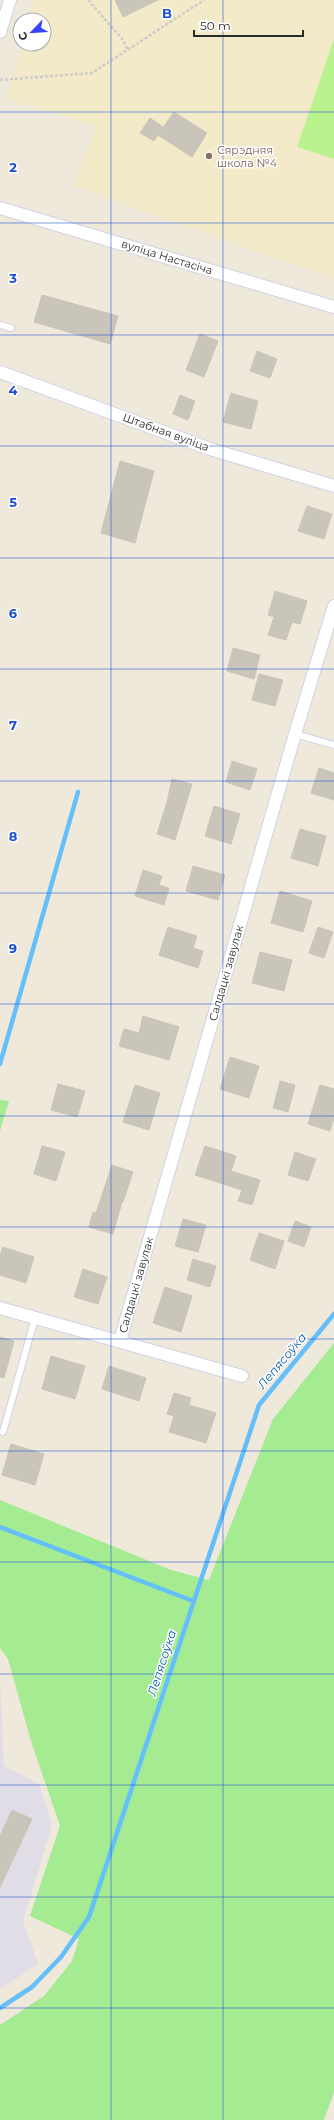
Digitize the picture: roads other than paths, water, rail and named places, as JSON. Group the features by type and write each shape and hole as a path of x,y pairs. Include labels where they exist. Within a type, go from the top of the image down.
{"street":[{"path":"0,32 10,0"},
{"name":"вуліца Настасіча","path":"0,208 334,307"},
{"name":"Штабная вуліца","path":"0,372 210,449 334,486"},
{"name":"Салдацкі завулак","path":"120,1341 295,734 334,606"},
{"path":"0,1308 242,1376"}],"lane":[{"path":"0,325 11,328"},
{"path":"295,734 334,745"},
{"path":"3,1432 35,1318"}],"waterway":[{"path":"0,1064 78,792"},
{"name":"Лепясоўка","path":"0,2008 32,1987 61,1957 89,1917 259,1405 334,1314"},
{"path":"0,1527 193,1601"}],"place":[{"name":"Сярэдняя школа №4","path":"209,156"}]}
